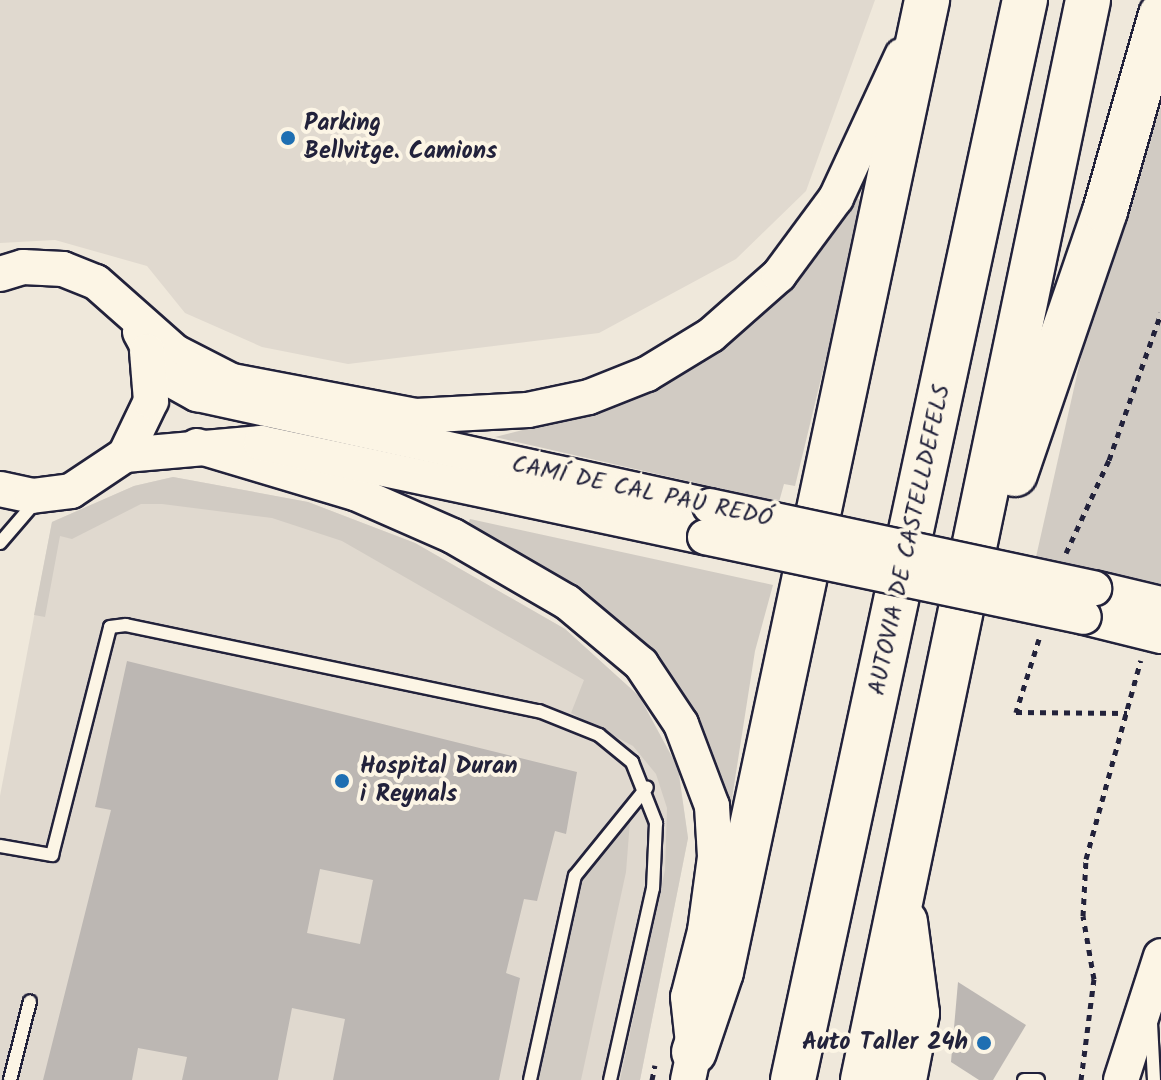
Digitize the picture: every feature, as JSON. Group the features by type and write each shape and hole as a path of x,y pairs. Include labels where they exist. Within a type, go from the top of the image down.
{"highway":[{"path":"691,1066 721,972 926,0"},
{"name":"AUTOVIA DE CASTELLDEFELS","path":"793,1080 1025,0"},
{"path":"863,1080 900,888 955,650 1088,0"},
{"path":"955,650 1105,211 1161,15"},
{"path":"900,888 917,1013 914,1069"}],"street":[{"path":"0,274 23,267 63,269 96,282 175,352 232,381 416,416 528,410 617,387 711,335 810,237 865,143 926,0"},
{"name":"CAMÍ DE CAL PAU REDÓ","path":"127,308 164,376 227,402 708,522"},
{"path":"0,489 41,495 94,481 125,455 151,401 146,343"},
{"name":"CAMÍ DE CAL PAU REDÓ","path":"125,455 197,446 261,443 708,522 1089,603 1161,604"},
{"path":"197,446 355,493 453,536 567,602 641,664 681,724 712,806 707,916 688,997 691,1066"},
{"name":"CAMÍ DE CAL PAU REDÓ","path":"1089,603 1152,646"},
{"path":"1121,1080 1155,971"}],"lane":[{"path":"0,543 41,495"},
{"path":"0,846 52,855 110,627 126,625 539,711 599,735 632,762 647,787 656,823 653,888 610,1080"},
{"path":"530,1080 575,876 647,787"},
{"path":"1154,1080 1155,971"},
{"path":"10,1080 30,1001"},
{"path":"1024,1080 1038,1080"}],"path":[{"path":"1067,547 1109,460 1161,313"},
{"path":"1081,1080 1094,979 1083,916 1086,859 1127,713 1152,646"},
{"path":"1016,712 1127,713"}],"shaded area":[{"name":"Parking Bellvitge. Camions","path":"0,0 875,0 806,191 736,259 599,333 348,364 262,347 185,313 147,266 55,240 0,243"},
{"path":"1161,106 1161,584 1036,557 1097,286"},
{"path":"856,198 864,201 831,359 826,358 795,486 784,484 779,502 495,437 613,407 686,373 755,323 808,266"},
{"name":"Hospital Duran i Reynals","path":"173,477 308,502 415,543 565,629 639,696 678,768 688,838 640,1080 0,1080 0,796 52,522 134,486"},
{"path":"173,477 308,502 415,543 565,629 639,696 678,768 688,838 640,1080 620,1080 665,870 667,808 656,774 633,746 571,713 584,680 342,541 272,518 162,504 141,504 72,539 60,536 45,617 34,615 52,522 134,486"},
{"path":"470,519 773,585 755,651 728,824 700,725 649,651 596,606 466,529"},
{"path":"630,821 626,872 581,1080 536,1080 579,882"}],"building":[{"path":"127,661 577,772 566,834 555,831 537,901 524,899 506,973 520,978 499,1080 333,1080 345,1019 292,1008 278,1080 182,1080 187,1057 138,1048 132,1080 43,1080 111,810 95,807","holes":["320,869 373,880 360,944 307,933"]},
{"name":"Auto Taller 24h","path":"958,982 1026,1025 993,1080 979,1080 951,1062"}],"place":[{"name":"Parking Bellvitge. Camions","path":"288,138"},
{"name":"Hospital Duran i Reynals","path":"342,781"},
{"name":"Auto Taller 24h","path":"984,1043"}]}
